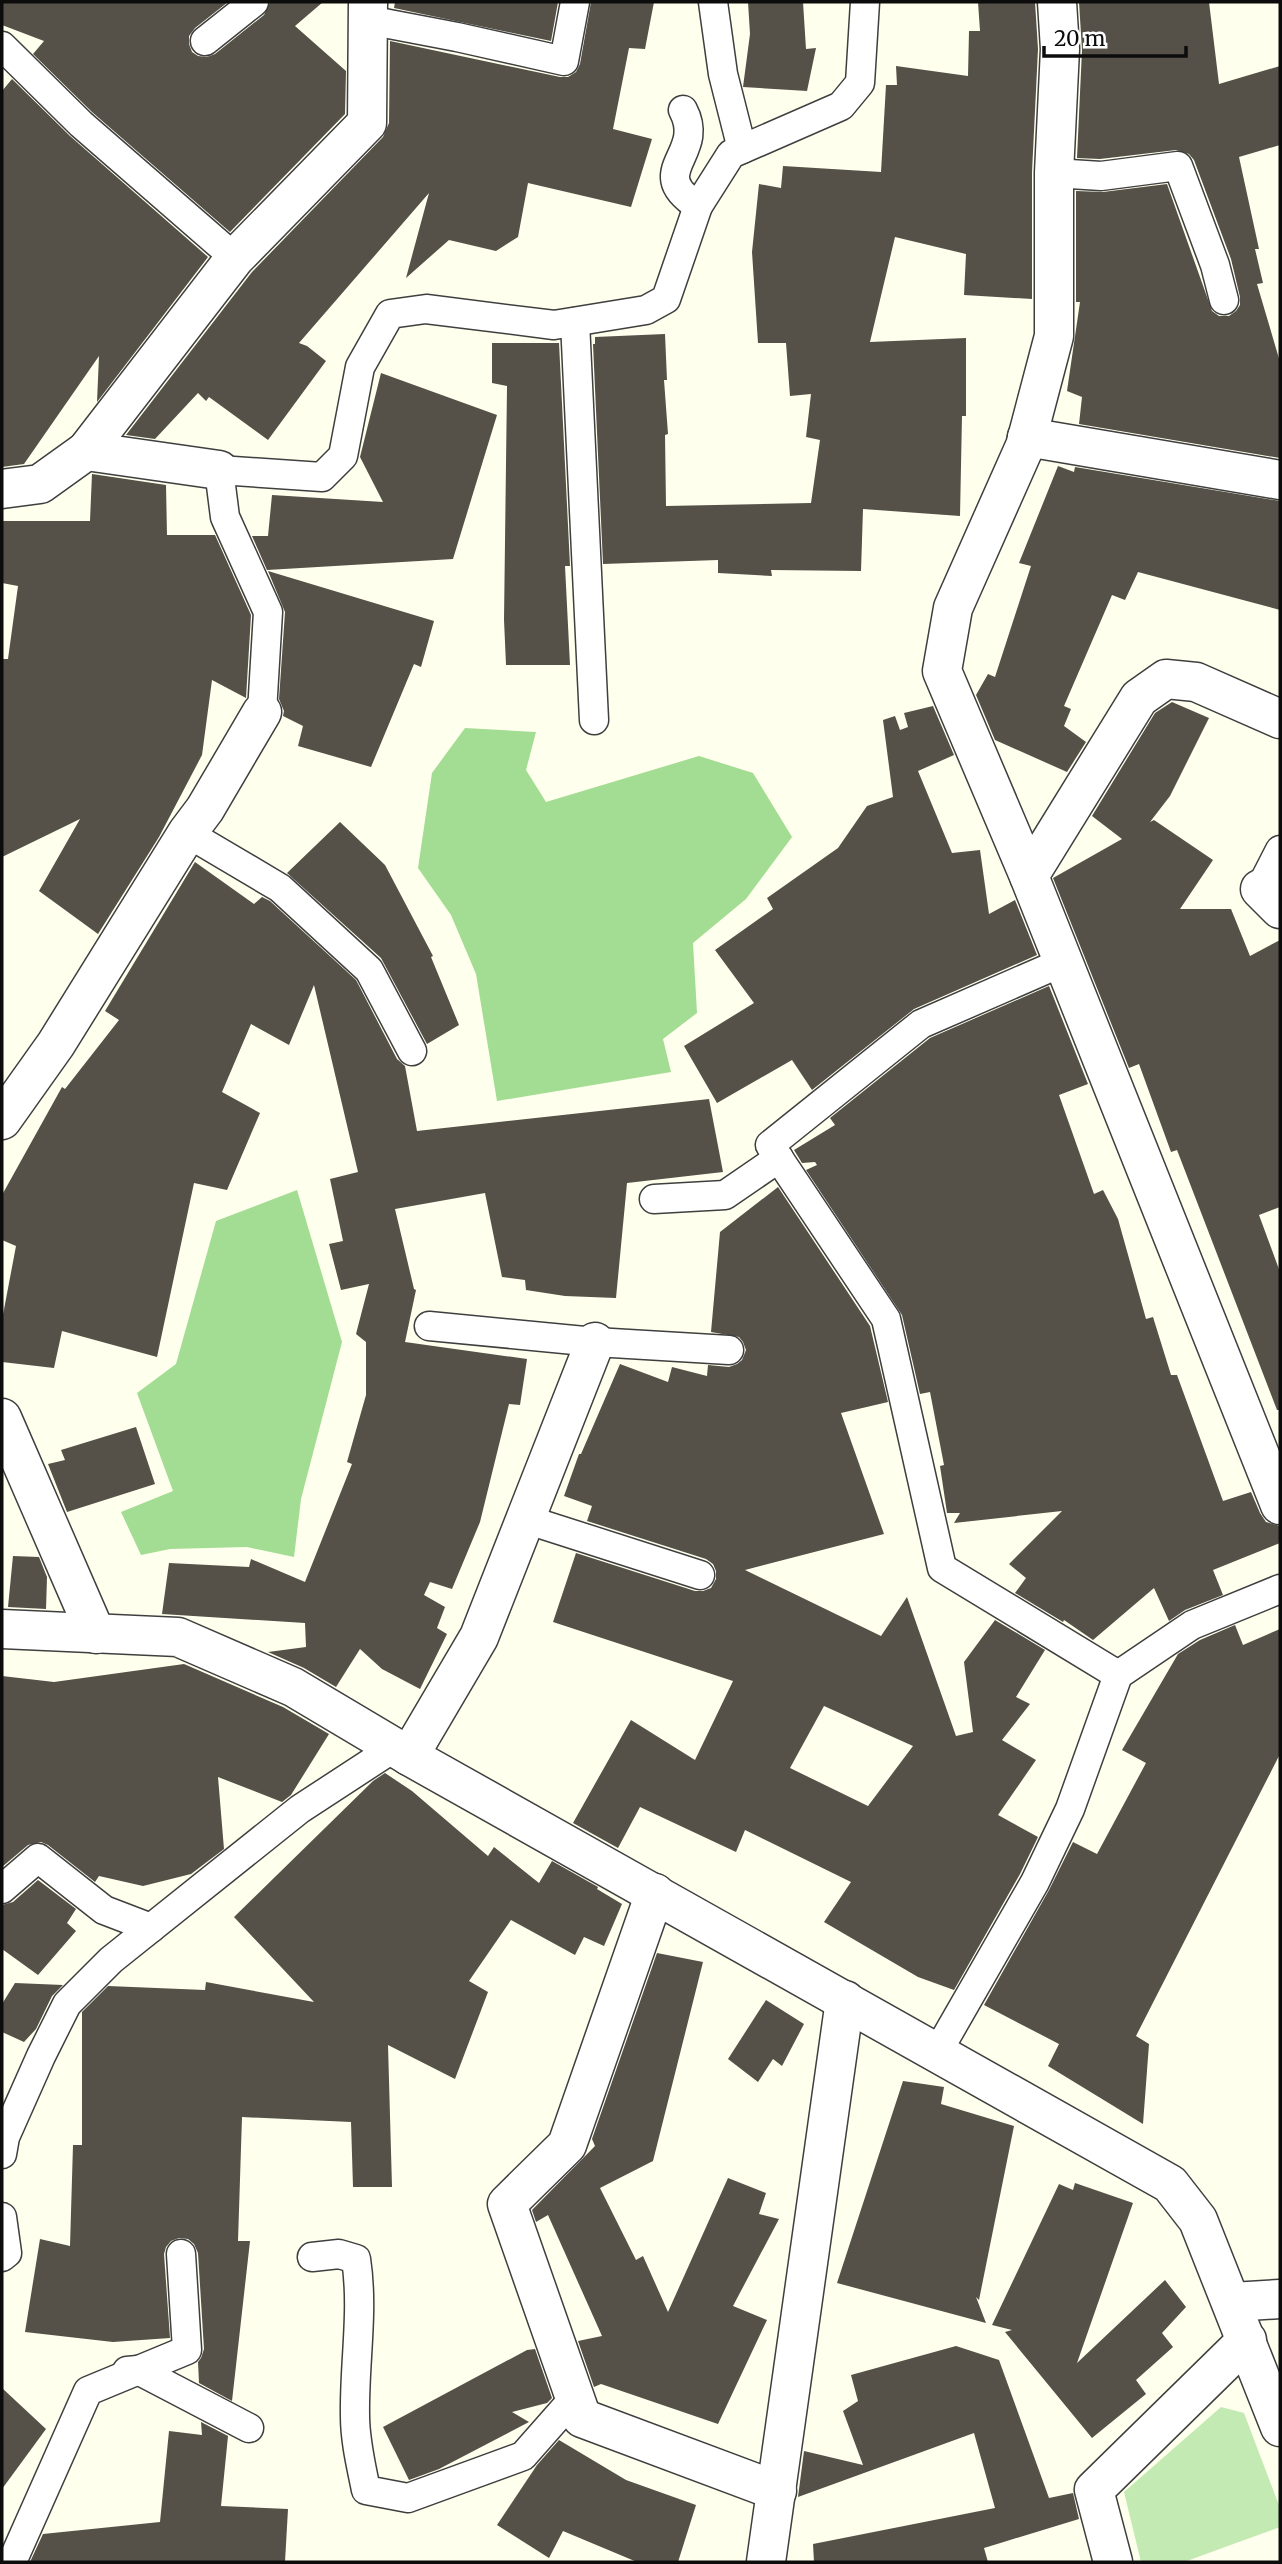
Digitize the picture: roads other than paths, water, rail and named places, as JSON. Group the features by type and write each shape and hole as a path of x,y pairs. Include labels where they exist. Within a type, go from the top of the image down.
{"street":[{"path":"1057,2 1060,48 1054,173 1054,336 1027,437 953,608 942,671 1029,876 1280,1505"},
{"path":"2,489 40,484 86,451 235,258 368,123 368,11"},
{"path":"1027,437 1280,480"},
{"path":"86,451 219,470"},
{"path":"1029,876 1139,698 1166,679 1196,682 1280,719"},
{"path":"2,1120 56,1044 187,833 205,809 262,712"},
{"path":"402,1751 479,1637 595,1342"},
{"path":"2,1418 96,1634"},
{"path":"2,1629 178,1637 293,1687 1170,2184 1198,2220 1280,2427"},
{"path":"655,1893 567,2145 507,2204 582,2418 776,2491"},
{"path":"766,2562 845,2000"},
{"path":"1232,2302 1280,2299"},
{"path":"1113,2562 1094,2490 1247,2340"}],"lane":[{"path":"205,41 254,2"},
{"path":"368,11 564,61 575,2"},
{"path":"713,2 723,74 742,149"},
{"path":"262,712 268,612 225,517 219,470 322,477 343,456 360,367 390,314 426,309 554,325 646,310 666,299 698,206 731,154 841,106 860,83 865,2"},
{"path":"2,46 81,124 235,258"},
{"path":"683,110 690,123 690,136 674,184 682,196 698,206"},
{"path":"1054,173 1101,176 1178,166 1215,265 1224,300"},
{"path":"575,322 594,720"},
{"path":"187,833 280,888 369,970 412,1052"},
{"path":"1270,899 1280,850"},
{"path":"1063,962 921,1024 770,1145 886,1319 942,1568 1118,1675"},
{"path":"654,1199 725,1195 779,1157"},
{"path":"429,1326 595,1342 729,1350"},
{"path":"525,1519 700,1575"},
{"path":"937,2051 1035,1882 1064,1821 1118,1675 1192,1625 1280,1589"},
{"path":"2,2154 5,2137 67,2004 111,1960 300,1809 402,1751"},
{"path":"2,1889 38,1858 104,1910 151,1928"},
{"path":"2,2217 7,2253 2,2257"},
{"path":"12,2562 88,2391 187,2350 181,2253"},
{"path":"312,2257 339,2254 356,2259 360,2286 355,2424 356,2443 366,2490 408,2498 523,2456 575,2397"},
{"path":"86,2376 138,2370 249,2428"}]}
